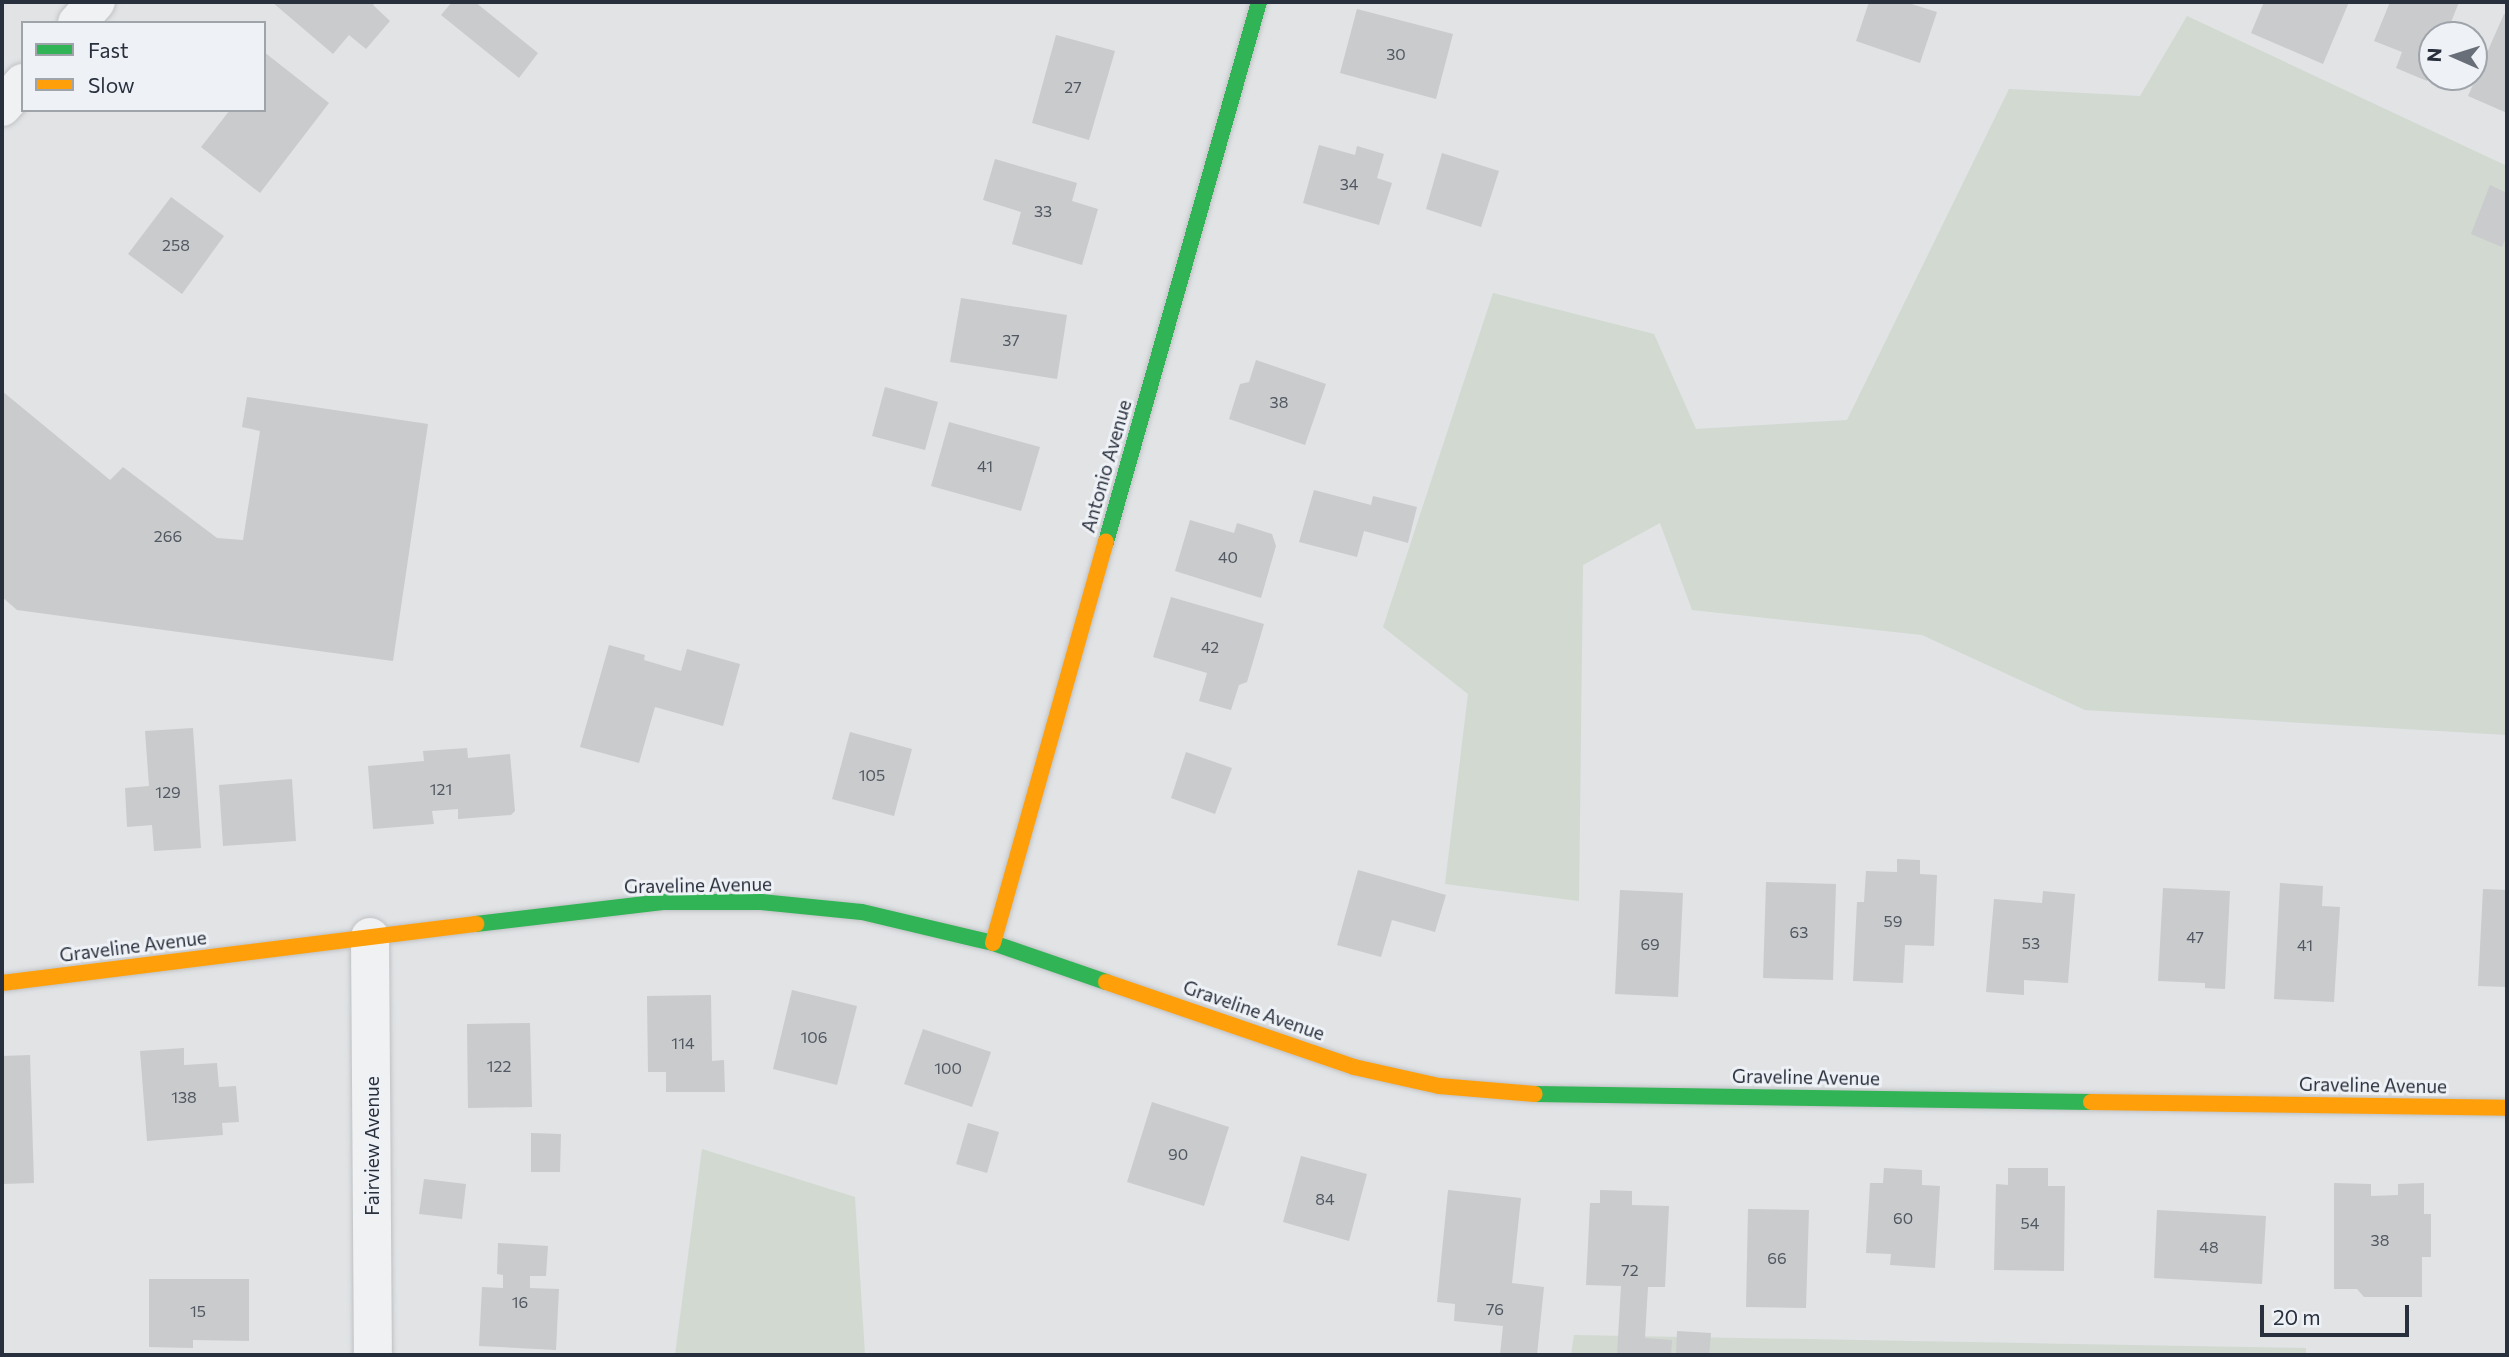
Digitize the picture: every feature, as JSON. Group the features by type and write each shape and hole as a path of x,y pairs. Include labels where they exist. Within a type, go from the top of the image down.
{"street":[{"path":"79,21 96,2"},
{"name":"Antonio Avenue","path":"993,943 1259,2"},
{"path":"2,107 21,85"},
{"name":"Graveline Avenue","path":"2,983 663,902 761,902 862,912 993,943 1354,1067 1439,1086 1531,1094 2507,1108"},
{"name":"Fairview Avenue","path":"370,937 373,1355"}],"shaded area":[{"path":"2187,16 2507,166 2507,735 2085,710 1922,635 1692,610 1660,523 1583,565 1579,901 1445,884 1468,694 1383,627 1493,293 1654,334 1696,429 1847,420 2009,89 2140,96"},
{"path":"702,1149 855,1197 865,1355 675,1355"},
{"path":"1574,1335 2306,1348 2306,1355 1571,1355"}],"building":[{"path":"272,2 376,2 373,5 390,21 366,49 349,35 333,54"},
{"path":"452,2 475,2 538,53 519,78 441,15"},
{"path":"1869,2 1905,2 1937,12 1920,63 1856,41"},
{"path":"2264,2 2349,2 2323,64 2251,33"},
{"path":"2390,2 2459,2 2452,21 2418,21 2418,77 2396,68 2402,52 2374,41"},
{"path":"1357,9 1453,34 1436,99 1340,73"},
{"path":"2504,14 2507,15 2507,113 2468,96 2470,91 2488,91 2488,50"},
{"path":"1056,35 1115,51 1089,140 1032,123"},
{"path":"266,54 329,103 260,193 201,147 228,112 266,112"},
{"path":"1319,145 1355,155 1357,146 1384,154 1377,178 1392,183 1379,225 1303,203"},
{"path":"1442,153 1499,171 1481,227 1426,209"},
{"path":"995,159 1077,183 1072,201 1098,209 1082,265 1012,244 1021,212 983,200"},
{"path":"2490,185 2507,193 2507,235 2502,247 2471,234"},
{"path":"171,197 224,236 182,294 128,254"},
{"path":"961,298 1067,315 1057,379 950,362"},
{"path":"1256,360 1326,384 1305,445 1229,419 1240,384 1249,382"},
{"path":"885,387 938,402 925,450 872,436"},
{"path":"2,391 110,480 123,467 217,538 243,540 260,431 242,427 247,397 428,424 393,661 17,610 2,597"},
{"path":"949,422 1040,447 1021,511 931,486"},
{"path":"1314,490 1371,505 1373,496 1417,507 1408,543 1364,531 1357,557 1299,542"},
{"path":"1190,520 1234,533 1237,523 1272,534 1276,546 1261,598 1175,571"},
{"path":"1171,597 1264,624 1247,682 1239,685 1231,710 1199,701 1207,673 1153,657"},
{"path":"609,645 645,655 644,660 681,671 687,649 740,664 723,726 655,707 639,763 580,747"},
{"path":"193,728 201,848 154,851 152,825 127,827 125,788 149,786 145,731"},
{"path":"850,732 912,749 894,816 832,799"},
{"path":"467,748 468,758 510,754 515,811 511,815 458,819 458,809 432,811 434,824 373,829 368,766 424,761 423,751"},
{"path":"1186,752 1232,768 1215,814 1171,798"},
{"path":"292,779 296,841 223,846 219,785"},
{"path":"1897,859 1920,860 1920,874 1937,875 1934,946 1905,945 1903,983 1853,981 1857,902 1864,902 1866,871 1897,872"},
{"path":"1358,870 1446,895 1435,932 1392,920 1381,957 1337,945"},
{"path":"1766,882 1836,884 1833,980 1763,978"},
{"path":"2280,883 2323,886 2322,906 2340,907 2334,1002 2274,999"},
{"path":"2163,888 2230,891 2225,989 2205,988 2205,983 2158,981"},
{"path":"2483,889 2507,890 2507,987 2478,986"},
{"path":"1620,890 1683,893 1678,997 1615,994"},
{"path":"2043,891 2075,894 2068,983 2024,980 2024,995 1986,992 1994,899 2042,903"},
{"path":"792,990 857,1006 837,1085 773,1069"},
{"path":"711,995 712,1061 724,1060 725,1092 666,1092 666,1072 648,1072 647,996"},
{"path":"530,1023 532,1107 468,1108 467,1024"},
{"path":"923,1029 991,1052 972,1107 904,1084"},
{"path":"184,1048 184,1065 217,1063 219,1087 236,1086 239,1122 222,1123 223,1135 147,1141 140,1051"},
{"path":"30,1055 34,1183 2,1184 2,1056"},
{"path":"1152,1102 1229,1127 1204,1206 1127,1182"},
{"path":"968,1123 999,1132 987,1173 956,1164"},
{"path":"531,1133 561,1134 560,1172 531,1172"},
{"path":"1301,1156 1367,1174 1349,1241 1283,1222"},
{"path":"1884,1168 1922,1170 1922,1185 1940,1186 1935,1268 1890,1265 1891,1254 1866,1253 1870,1183 1883,1183"},
{"path":"2008,1168 2048,1168 2048,1186 2065,1186 2064,1271 1994,1270 1996,1184 2008,1185"},
{"path":"424,1179 466,1184 462,1219 419,1214"},
{"path":"2334,1183 2371,1184 2371,1196 2398,1195 2398,1184 2424,1183 2424,1214 2431,1214 2431,1257 2422,1257 2422,1297 2364,1297 2357,1289 2334,1289"},
{"path":"1448,1190 1521,1198 1512,1283 1544,1287 1537,1355 1500,1355 1503,1326 1454,1321 1455,1304 1437,1302"},
{"path":"1600,1190 1632,1191 1632,1205 1669,1206 1665,1287 1648,1287 1645,1338 1672,1340 1671,1355 1617,1355 1621,1286 1586,1285 1590,1203 1600,1203"},
{"path":"1748,1209 1809,1210 1806,1308 1746,1307"},
{"path":"2157,1210 2266,1216 2262,1284 2154,1278"},
{"path":"498,1243 548,1246 546,1276 530,1276 530,1288 559,1289 556,1350 479,1346 482,1287 503,1288 503,1275 497,1274"},
{"path":"149,1279 249,1279 249,1341 193,1340 193,1348 149,1347"},
{"path":"1677,1331 1711,1333 1709,1355 1676,1355"}],"traffic: fast":[{"path":"1106,542 1259,2"},
{"path":"476,924 663,902 761,902 862,912 993,943 1106,982"},
{"path":"1535,1094 2091,1102"}],"traffic: slow":[{"path":"993,943 1106,542"},
{"path":"2,983 476,924"},
{"path":"1106,982 1354,1067 1439,1086 1535,1094"},
{"path":"2091,1102 2507,1108"}]}
